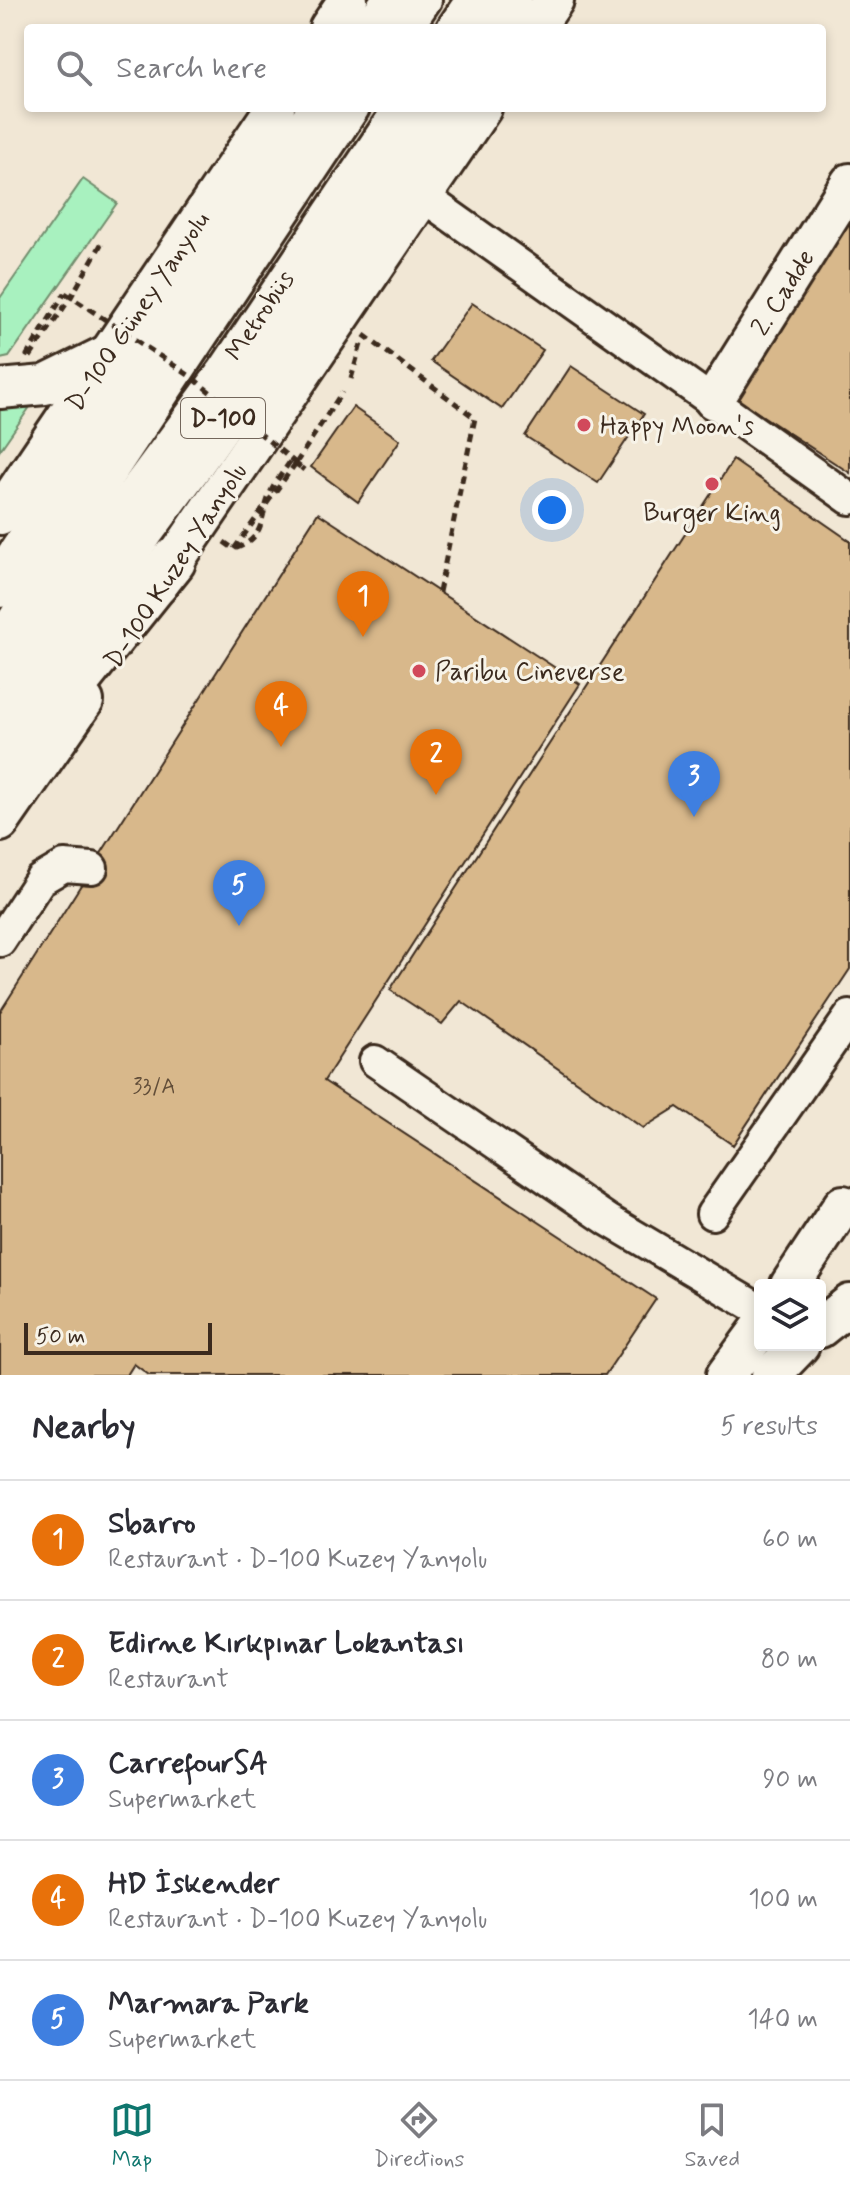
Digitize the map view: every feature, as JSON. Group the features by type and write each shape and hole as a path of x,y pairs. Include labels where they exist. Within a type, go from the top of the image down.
{"highway":[{"path":"379,24 395,0"},
{"path":"493,24 509,0"},
{"path":"0,585 319,112"},
{"name":"D-100","path":"0,722 198,454 434,112"},
{"path":"0,777 173,561"}],"main road":[{"path":"332,24 348,0"},
{"path":"538,24 554,0"},
{"name":"D-100 Güney Yanyolu","path":"0,515 272,112"},
{"name":"D-100 Kuzey Yanyolu","path":"0,822 107,669 173,561 479,112"},
{"name":"2. Cadde","path":"714,400 850,183"},
{"path":"0,389 45,385 110,352"},
{"path":"847,1198 841,1225 850,1251"},
{"path":"794,1279 847,1198"},
{"path":"826,1323 850,1304"},
{"path":"726,1375 754,1337"},
{"path":"771,1375 794,1351"}],"street":[{"path":"410,24 426,0"},
{"path":"455,24 471,0"},
{"name":"Metrobüs","path":"0,639 351,112"},
{"name":"Metrobüs","path":"0,673 222,372 396,112"},
{"path":"424,197 850,499"},
{"path":"0,941 40,880 64,866 92,868"},
{"path":"712,1214 850,1016"},
{"path":"375,1061 608,1220 754,1306"}],"path":[{"path":"104,239 71,297 30,357 27,355 65,293 71,297 193,378 296,463 304,470 291,460 270,494 264,520 250,543 234,549 296,463 342,392"},
{"path":"364,334 475,418 439,592"}],"green space":[{"path":"83,179 117,203 9,357 0,359 0,298"},
{"path":"30,407 0,450 0,408"}],"building":[{"path":"850,214 850,473 732,396"},
{"path":"472,303 543,350 502,409 431,361"},
{"name":"Happy Moon's","path":"571,366 644,414 598,483 525,436"},
{"path":"353,407 400,440 358,502 311,467"},
{"path":"733,460 850,541 850,969 733,1145 677,1107 643,1128 461,1001 442,1024 390,990"},
{"path":"318,513 580,684 324,1081 656,1299 605,1375 149,1375 134,1364 127,1375 0,1375 0,1012"}],"place":[{"name":"Happy Moon's","path":"584,425"},
{"name":"Burger King","path":"712,484"},
{"name":"Sbarro","path":"363,637"},
{"name":"Paribu Cineverse","path":"419,671"},
{"name":"HD İskender","path":"281,747"},
{"name":"Edirne Kırkpınar Lokantası","path":"436,795"},
{"name":"CarrefourSA","path":"694,817"},
{"name":"Marmara Park","path":"239,926"}]}
